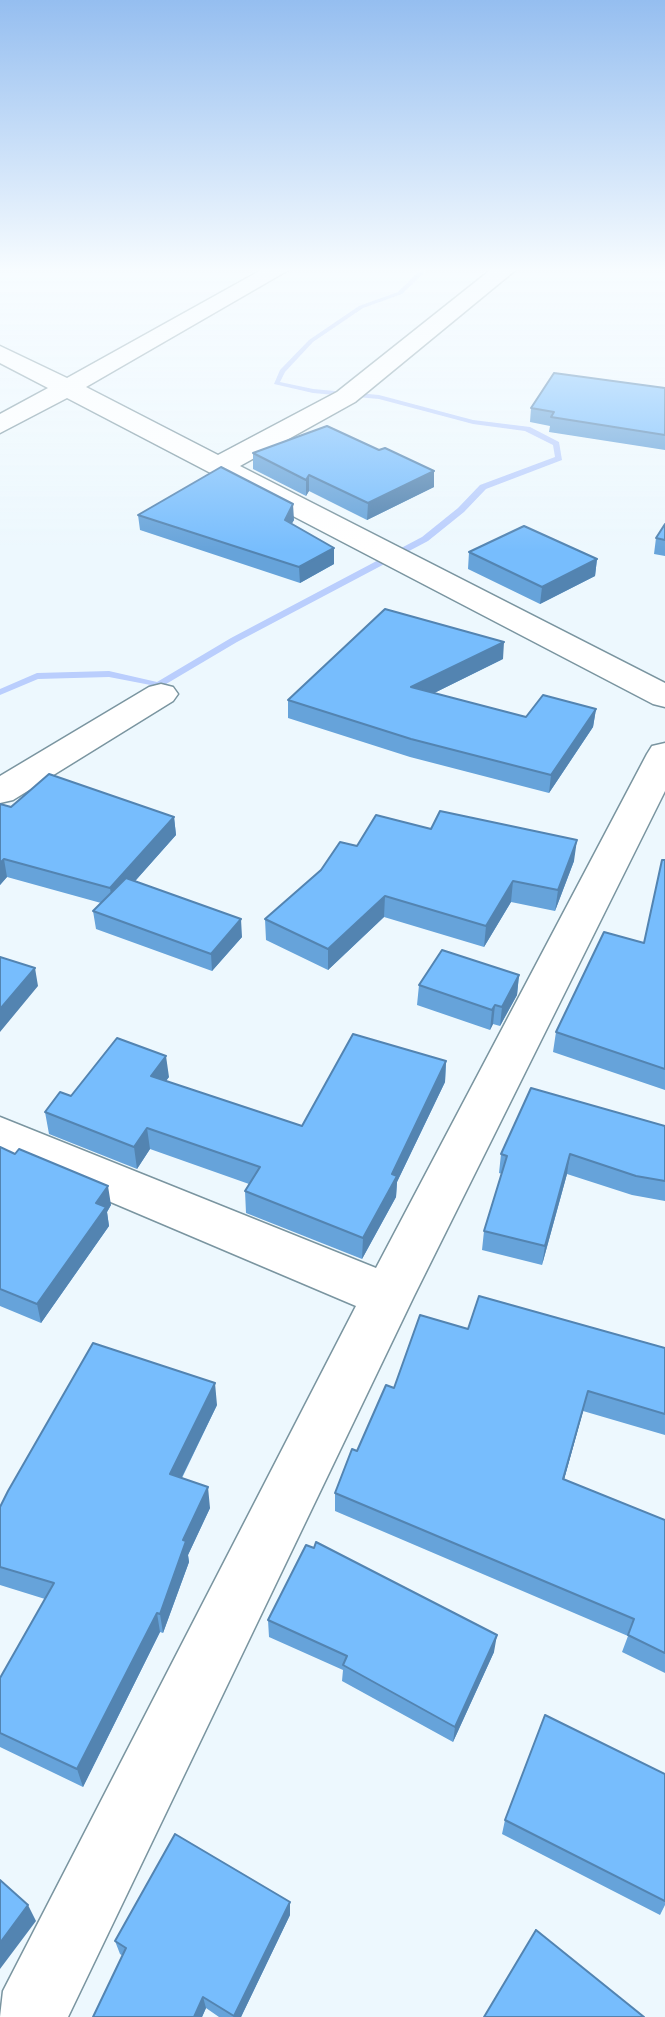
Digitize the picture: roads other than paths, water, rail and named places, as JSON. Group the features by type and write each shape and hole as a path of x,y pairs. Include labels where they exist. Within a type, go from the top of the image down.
{"street":[{"path":"18,362 665,697"},
{"path":"0,425 57,382 90,362"},
{"path":"0,401 57,382 96,362"},
{"path":"219,466 346,397 390,362"},
{"path":"0,792 161,694"},
{"path":"29,2017 388,1296 665,754"},
{"path":"0,1135 388,1296"}],"waterway":[{"path":"0,692 37,676 109,674 158,685 234,640 425,539 461,510 483,487 559,458 556,444 527,429 473,422 379,397 313,391 276,383 291,362"}]}
